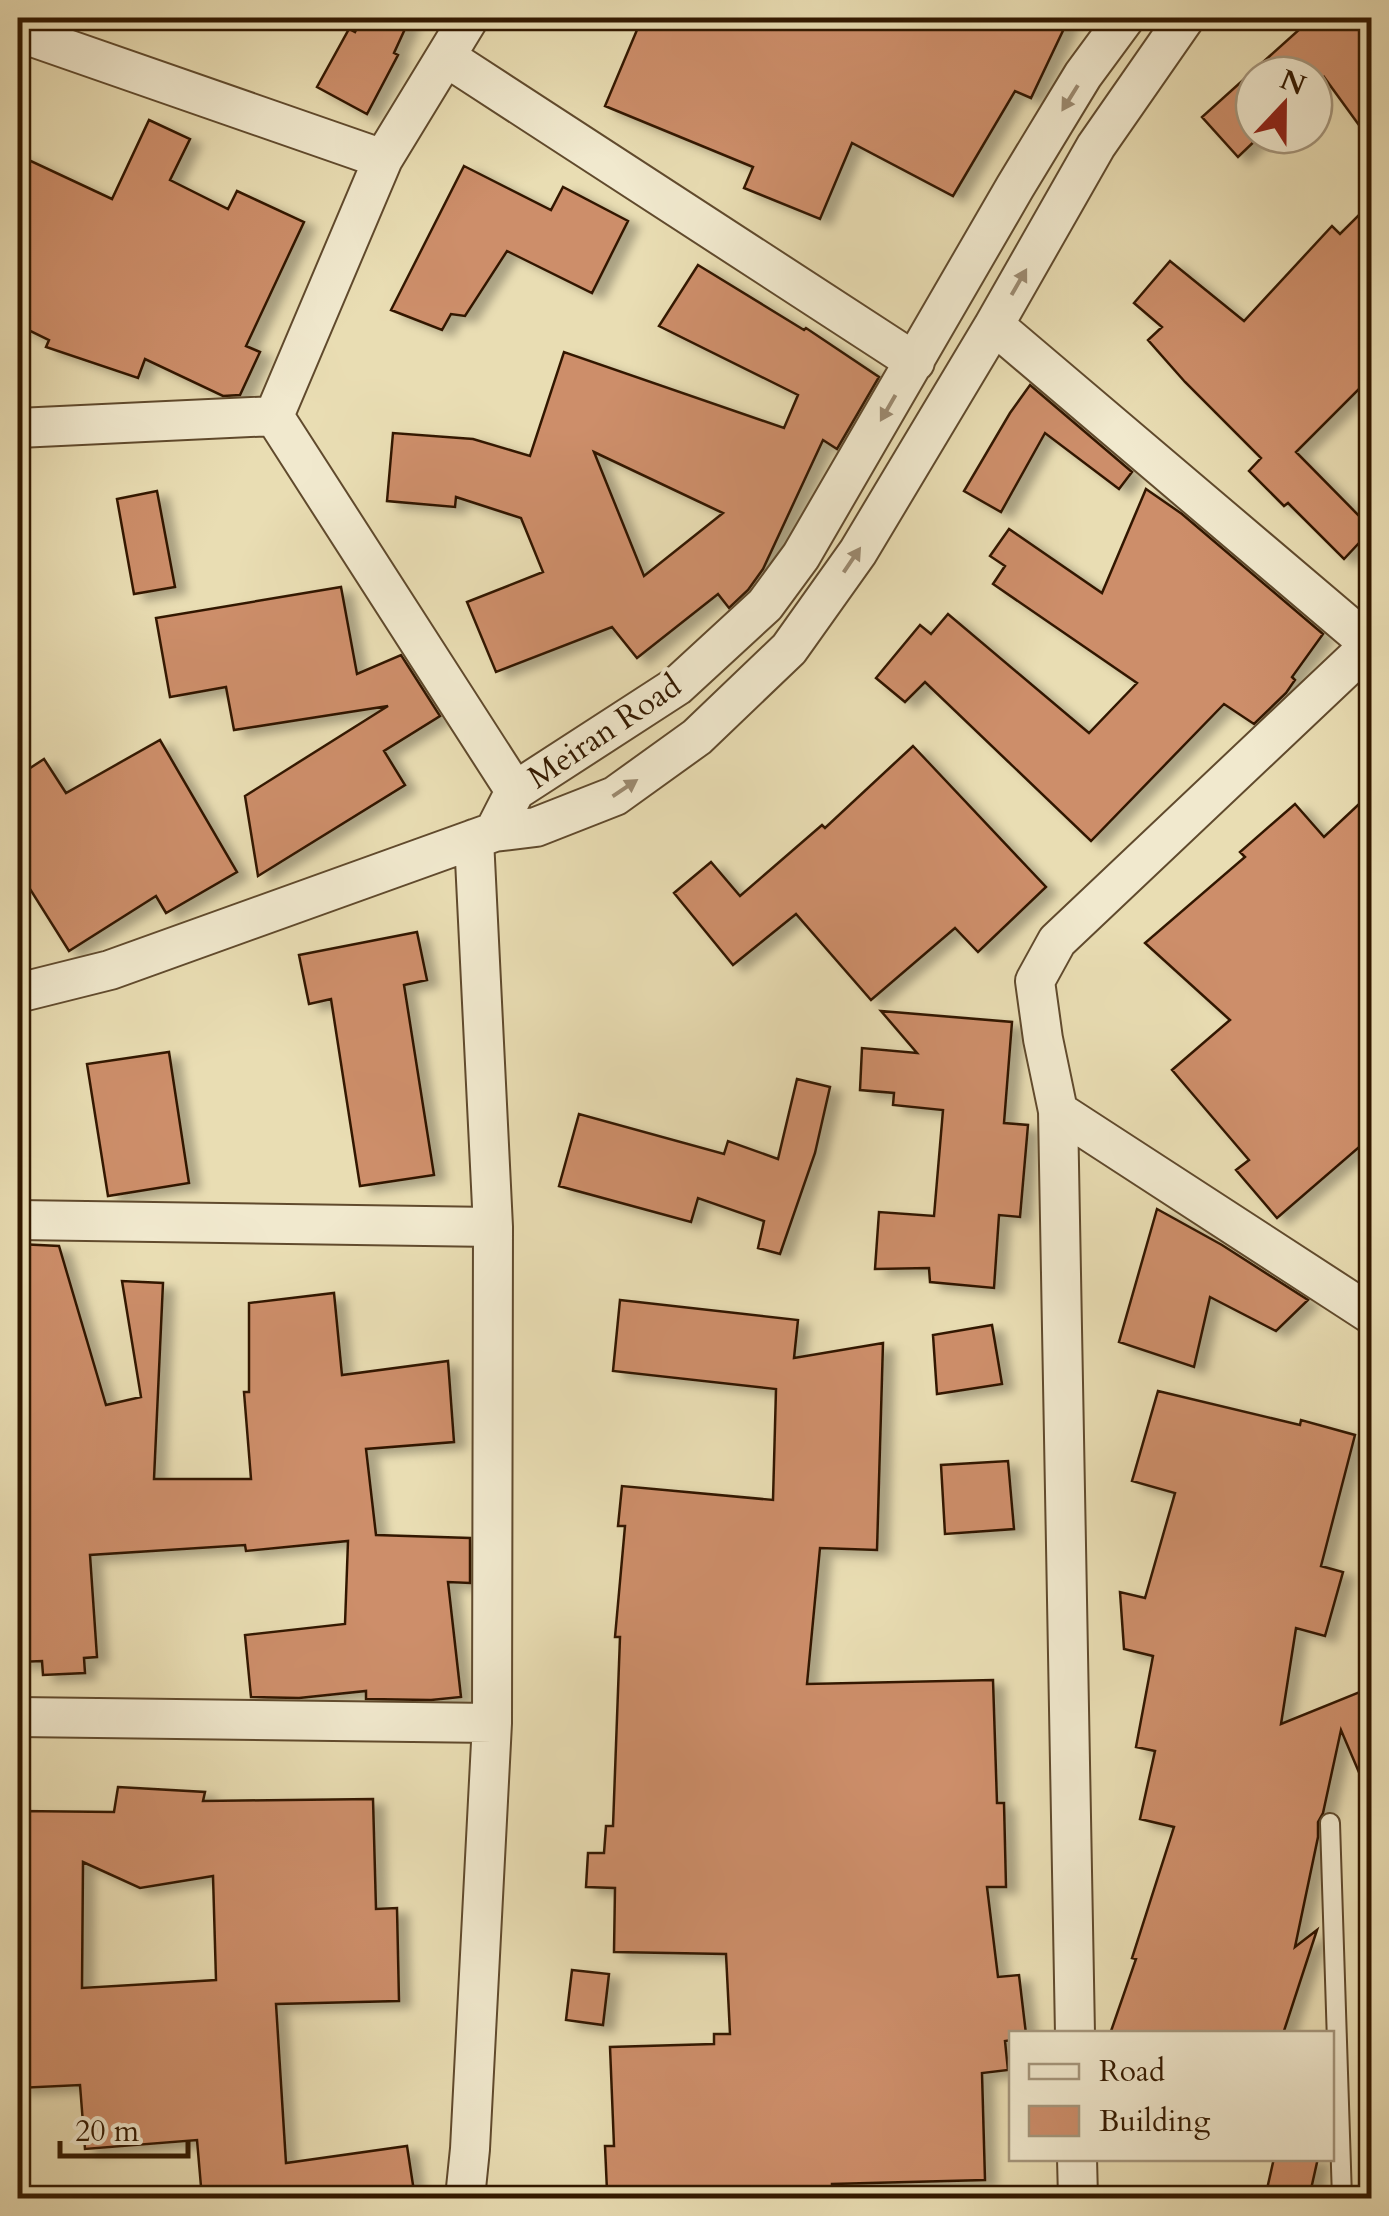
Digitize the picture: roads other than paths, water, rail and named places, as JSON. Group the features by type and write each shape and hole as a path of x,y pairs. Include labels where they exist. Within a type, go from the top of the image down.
{"street":[{"path":"274,416 383,160 469,18"},
{"name":"Meiran Road","path":"484,836 515,790 676,686 765,605 801,556 1024,171 1083,76 1125,18"},
{"name":"Meiran Road","path":"484,836 536,827 616,796 697,737 789,649 858,552 1096,146 1185,18"},
{"path":"18,32 383,160"},
{"path":"446,57 915,362"},
{"path":"994,325 1371,645 1057,940 1035,981 1058,1112 1074,2031"},
{"path":"18,428 274,416"},
{"path":"274,416 515,790"},
{"path":"18,993 110,970 484,836 493,1226 492,1723 465,2198"},
{"path":"1058,1112 1372,1316"},
{"path":"18,1220 493,1226"},
{"path":"18,1718 492,1723"},
{"path":"1077,2161 1078,2198"}],"lane":[{"path":"1330,1823 1342,2198"}]}
